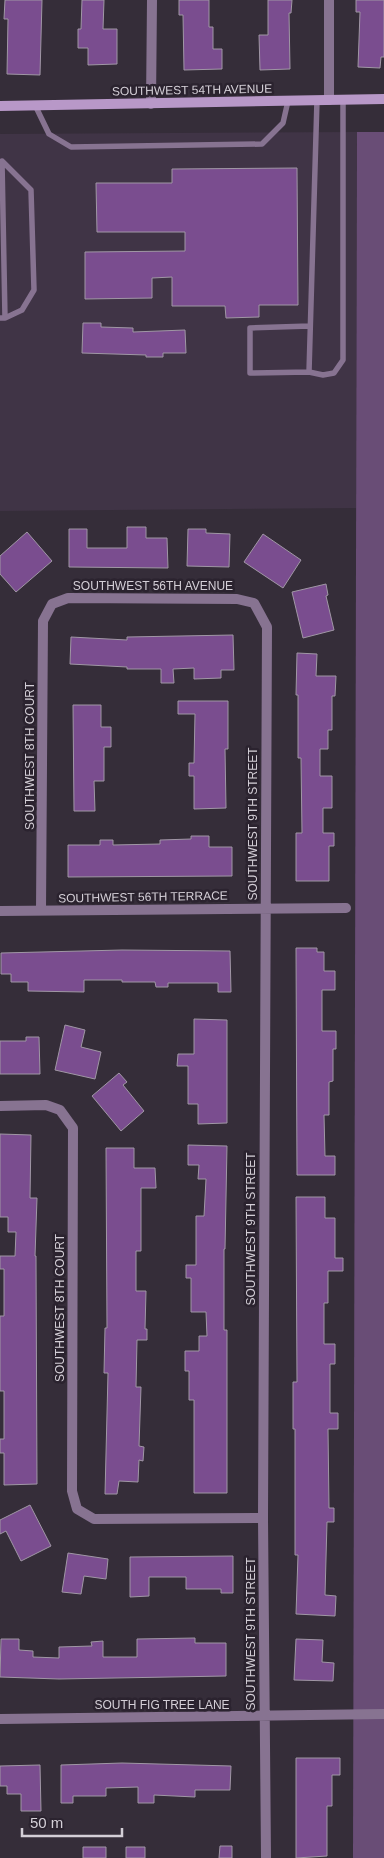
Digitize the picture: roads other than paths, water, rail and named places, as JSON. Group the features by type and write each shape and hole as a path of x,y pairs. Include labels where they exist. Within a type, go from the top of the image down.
{"street":[{"path":"151,104 152,0"},
{"path":"329,0 329,100"},
{"name":"SOUTHWEST 54TH AVENUE","path":"0,106 384,99"},
{"name":"SOUTHWEST 56TH AVENUE","path":"52,604 68,598 237,599 254,603"},
{"name":"SOUTHWEST 9TH STREET","path":"254,603 267,627 263,1518 266,1858"},
{"name":"SOUTHWEST 8TH COURT","path":"41,910 43,621 52,604"},
{"name":"SOUTHWEST 56TH TERRACE","path":"0,911 346,908"},
{"name":"SOUTHWEST 8TH COURT","path":"0,1106 46,1105 60,1110 72,1128 72,1491 77,1509 94,1519 263,1518"},
{"name":"SOUTH FIG TREE LANE","path":"0,1718 384,1714"}],"lane":[{"path":"309,372 316,100"},
{"path":"310,326 250,328 250,373 309,372 323,375 334,373 343,360 343,100"},
{"path":"35,105 48,134 71,147 262,144 283,123 288,101"},
{"path":"2,161 31,190 34,290 22,310 3,318 2,161"}]}
